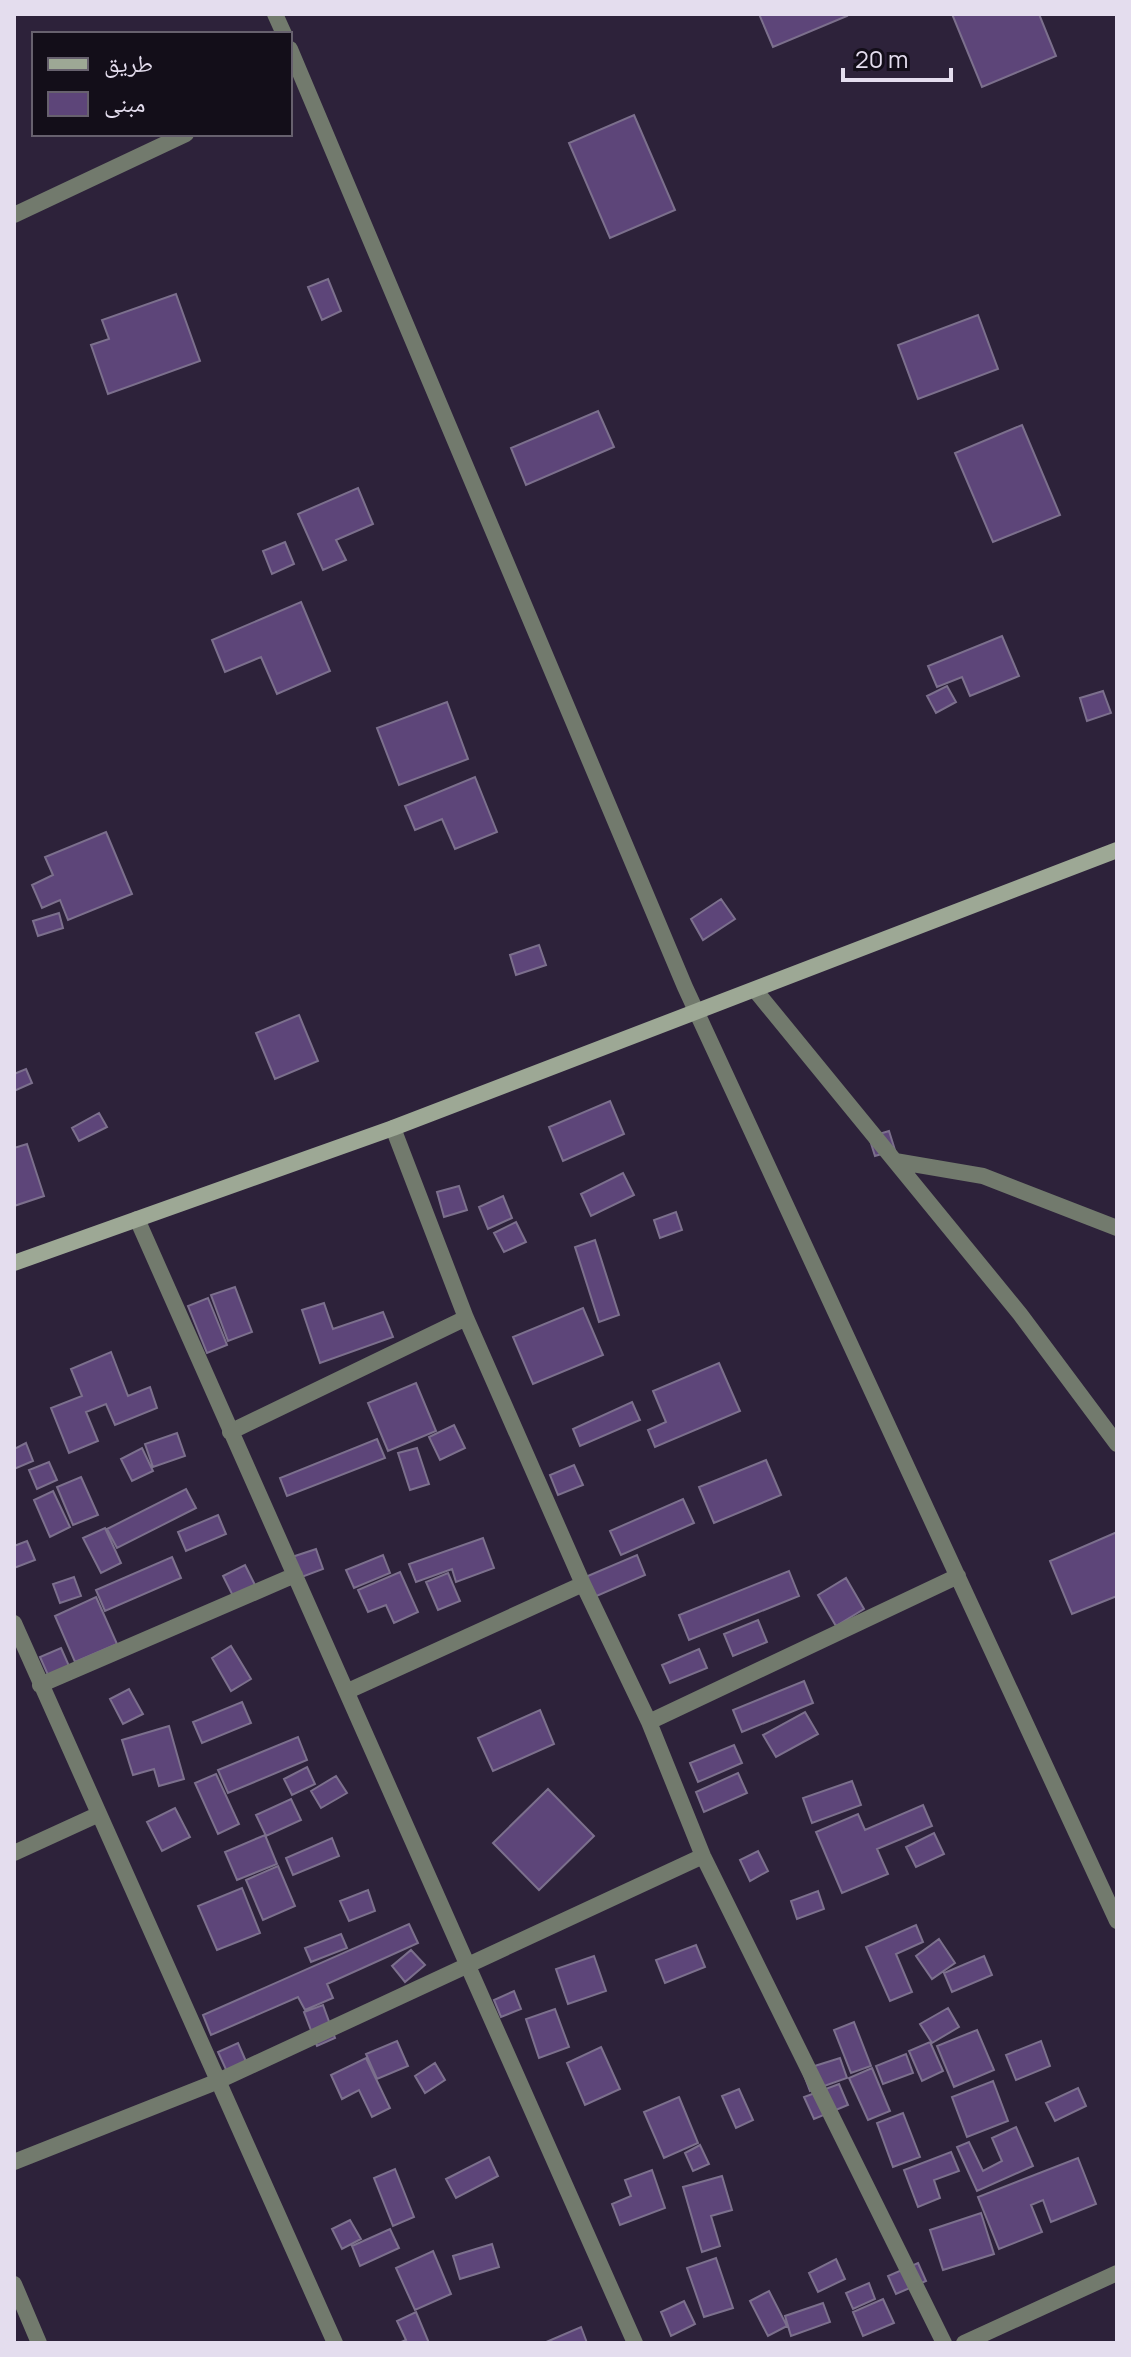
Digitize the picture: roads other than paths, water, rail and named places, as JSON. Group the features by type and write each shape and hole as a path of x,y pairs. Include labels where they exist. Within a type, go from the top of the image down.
{"street":[{"path":"292,60 296,81 696,1013 1117,1921"},
{"path":"14,215 182,136"},
{"path":"14,1263 393,1128 1117,850"},
{"path":"755,990 1020,1314 1117,1444"},
{"path":"393,1128 466,1318 583,1584 649,1722 703,1856 944,2343"},
{"path":"895,1161 983,1176 1117,1228"},
{"path":"137,1219 635,2343"},
{"path":"230,1432 466,1318"},
{"path":"40,1685 295,1575"},
{"path":"649,1722 958,1576"},
{"path":"348,1691 583,1584"},
{"path":"14,1623 216,2082 335,2343"},
{"path":"14,1853 97,1815"},
{"path":"14,2162 216,2082 703,1856"},
{"path":"964,2343 1117,2273"},
{"path":"14,2284 39,2343"}]}
